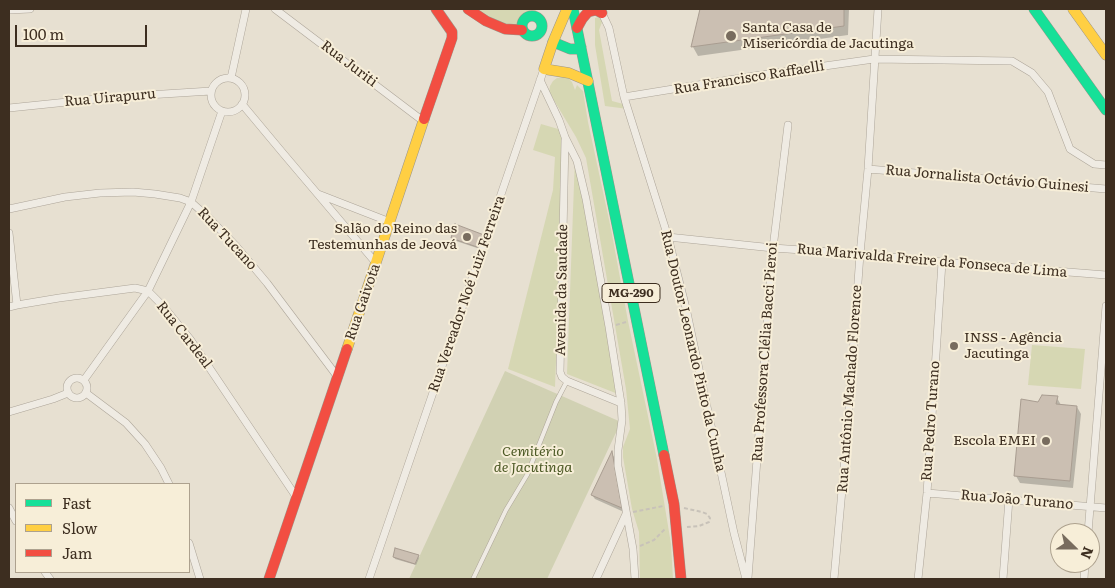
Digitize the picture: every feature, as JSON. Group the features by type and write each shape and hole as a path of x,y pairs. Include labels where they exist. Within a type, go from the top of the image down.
{"main road":[{"name":"Rua Gaivota","path":"269,579 452,38 452,32 436,9"},
{"path":"468,9 486,21 505,29 522,30"},
{"name":"MG-290","path":"573,9 674,504 681,579"},
{"path":"1034,9 1106,110"},
{"path":"1073,9 1106,55"},
{"path":"577,28 588,12 601,11"},
{"path":"565,14 540,22 534,36 529,36 522,30 523,20 527,17 536,16 540,22 553,42 570,49 581,47"},
{"name":"Rua Vereador Noé Luiz Ferreira","path":"544,69 565,14"},
{"path":"544,69 569,73 588,81"}],"street":[{"path":"9,10 30,9"},
{"path":"231,78 246,9"},
{"name":"Rua Juriti","path":"275,9 423,121"},
{"name":"Rua Antônio Machado Florence","path":"834,579 868,169 878,9"},
{"name":"Rua Doutor Leonardo Pinto da Cunha","path":"601,11 609,28 624,97 668,237 686,308 732,524 747,579"},
{"name":"Rua Francisco Raffaelli","path":"624,97 874,59 1012,61 1032,73 1048,92 1070,149 1094,164 1106,165"},
{"name":"Rua Vereador Noé Luiz Ferreira","path":"369,579 544,69"},
{"path":"231,78 236,80 243,88 244,99 242,104 234,111 222,111 214,106 210,96 211,91 216,82 221,79 231,78"},
{"path":"540,80 577,161 582,179 621,403 622,420 618,458 633,549 635,579"},
{"name":"Rua Uirapuru","path":"9,108 116,97 211,91"},
{"path":"242,104 376,263"},
{"path":"84,380 148,291 192,202 222,111"},
{"name":"Rua Professora Clélia Bacci Pieroi","path":"747,579 773,248 788,125"},
{"name":"Avenida da Saudade","path":"565,137 560,372 567,381"},
{"name":"Rua Jornalista Octávio Guinesi","path":"868,169 1106,188"},
{"name":"Rua Tucano","path":"9,209 100,193 133,192 155,194 192,202 236,246 337,376"},
{"path":"317,193 390,222"},
{"path":"9,233 18,305"},
{"name":"Rua Marivalda Freire da Fonseca de Lima","path":"668,237 773,248 1106,275"},
{"name":"Rua Pedro Turano","path":"918,579 927,493 942,262"},
{"name":"Rua Cardeal","path":"9,307 136,288 148,291 190,339 297,498"},
{"path":"1089,523 1106,306"},
{"path":"77,377 84,380 88,386 86,393 84,396 73,398 68,393 67,386 70,380 77,377"},
{"path":"567,381 621,403"},
{"path":"9,412 68,393"},
{"path":"86,393 126,423 145,444 168,483"},
{"name":"Rua João Turano","path":"927,493 1106,508"},
{"path":"1003,579 1009,499"},
{"path":"9,508 15,519"},
{"path":"596,579 626,514"},
{"path":"190,546 200,579"}],"lane":[{"path":"473,579 506,510 527,475 556,402 567,381"}],"path":[{"path":"609,327 635,318"},
{"path":"626,514 674,504 702,512 710,518 709,522 699,526 665,529 654,540 633,549"}],"green space":[{"path":"476,9 537,9 522,24 508,26 486,18"},
{"path":"604,17 599,30 612,101 627,105 628,109 605,106 595,45 595,18"},
{"path":"563,77 568,78 572,82 575,90 577,85 583,91 657,459 671,544 673,579 640,579 639,532 632,509 623,457 623,447 630,429 626,389 586,158 576,137 549,92 553,81"},
{"path":"541,124 565,131 555,387 508,369 553,190 555,157 533,150"},
{"path":"575,157 618,394 567,374"},
{"path":"1032,345 1085,349 1081,389 1028,385"},
{"name":"Cemitério de Jacutinga","path":"505,371 621,422 547,579 409,579"}],"building":[{"name":"Santa Casa de Misericórdia de Jacutinga","path":"700,9 844,9 844,26 691,47"},
{"name":"Salão do Reino das Testemunhas de Jeová","path":"455,224 484,235 480,248 451,238"},
{"name":"Escola EMEI","path":"1042,395 1058,396 1056,404 1077,406 1070,481 1014,476 1021,399 1038,402"},
{"path":"612,451 622,508 591,495"},
{"path":"395,548 419,555 415,564 393,557"}],"traffic: fast":[{"path":"573,9 664,455"},
{"path":"1034,9 1106,110"},
{"path":"528,16 536,16 542,22 542,26 542,30 536,36 528,36 522,30 522,22 528,16"},
{"path":"553,42 570,49 581,47"}],"traffic: slow":[{"path":"544,69 567,9"},
{"path":"1073,9 1106,55"},
{"path":"544,69 569,73 588,81"},
{"path":"347,349 424,119"}],"traffic: jam":[{"path":"424,119 452,38 452,32 436,9"},
{"path":"468,9 486,21 505,29 522,30"},
{"path":"577,28 588,12 596,10 602,13"},
{"path":"269,579 347,349"},
{"path":"664,455 674,504 681,579"}],"place":[{"name":"Santa Casa de Misericórdia de Jacutinga","path":"731,36"},
{"name":"Salão do Reino das Testemunhas de Jeová","path":"467,237"},
{"name":"INSS - Agência Jacutinga","path":"954,346"},
{"name":"Escola EMEI","path":"1046,441"}]}
